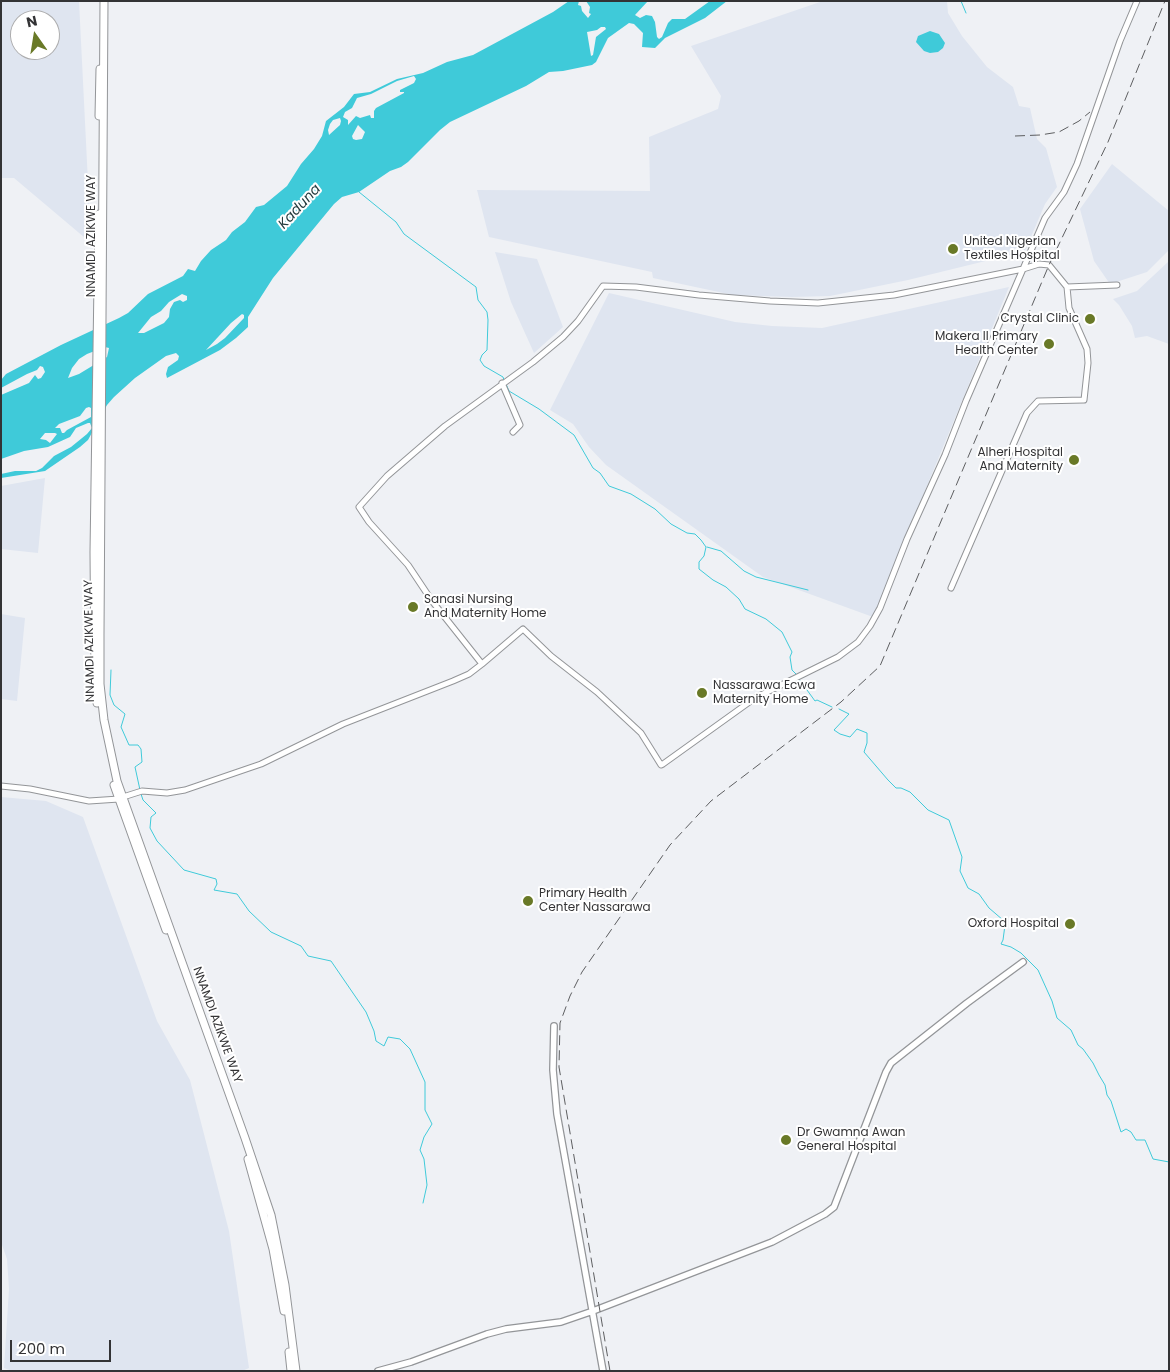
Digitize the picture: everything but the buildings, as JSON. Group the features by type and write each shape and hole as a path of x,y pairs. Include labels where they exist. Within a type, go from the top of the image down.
{"highway":[{"name":"NNAMDI AZIKWE WAY","path":"102,1 99,435 100,684 104,720 121,798 258,1192 280,1282 291,1371"},
{"name":"NNAMDI AZIKWE WAY","path":"121,798 268,1206 285,1285 296,1371"}],"main road":[{"path":"378,1371 411,1362 488,1334 506,1329 561,1322 593,1311 772,1242 813,1221 834,1207 879,1088 891,1063 1023,962"},
{"path":"554,1026 553,1070 557,1114 603,1371"}],"street":[{"path":"1,786 30,789 89,801 121,798 140,791 167,793 185,790 261,764 343,724 468,674 522,629 551,656 597,692 627,720 647,741 661,765 755,698 838,658 858,642 874,620 1045,218 1064,192 1077,164 1120,42 1137,1"},
{"path":"482,664 432,601 408,565 369,522 359,507 387,476 445,426 533,362 562,337 578,321 604,286 636,287 699,295 818,304 894,296 1039,264 1049,265 1067,287 1069,308 1087,349 1088,363 1084,400 1038,401 1028,413 951,588"},
{"path":"1067,287 1117,285"},
{"path":"502,384 520,425 513,432"}],"shaded area":[{"path":"1,1 79,1 91,243 14,178 1,178"},
{"path":"823,1 947,1 948,13 962,36 987,67 1013,87 1019,106 1030,108 1037,139 1046,148 1057,187 1045,204 1022,258 1017,260 1014,254 908,280 830,296 733,295 653,278 652,272 489,237 477,190 650,191 649,137 718,109 721,96 691,46"},
{"path":"1112,164 1169,211 1169,250 1147,272 1110,284 1094,261 1080,209"},
{"path":"495,252 537,259 563,327 534,353 511,302"},
{"path":"1169,261 1169,344 1147,336 1135,338 1132,326 1113,299 1137,291"},
{"path":"1009,287 873,617 763,577 606,465 589,447 573,424 550,410 609,293 735,322 822,328"},
{"path":"45,478 38,553 1,549 1,486"},
{"path":"1,614 25,618 17,701 1,699"},
{"path":"1,797 46,801 83,817 157,1021 190,1080 229,1231 249,1368 242,1371 12,1371 4,1368 9,1289 7,1259 1,1242"}],"water":[{"name":"Kaduna","path":"569,1 579,1 578,5 581,6 582,11 588,18 591,14 589,13 590,7 586,1 648,1 635,15 640,18 646,15 652,16 659,39 672,19 685,19 710,1 727,1 705,18 665,38 655,48 642,47 643,33 634,24 629,23 608,38 596,62 592,65 549,72 526,86 450,122 401,167 390,171 359,192 342,197 334,204 273,278 248,317 248,327 236,338 220,350 167,378 168,367 178,360 179,356 176,353 166,356 135,378 114,397 107,405 88,440 80,447 45,471 1,478 1,474 15,471 36,471 42,468 54,456 71,447 92,428 90,423 88,423 76,428 70,437 48,447 24,451 1,459 1,395 29,383 35,375 38,379 41,378 45,372 43,367 40,366 37,370 1,388 1,380 6,374 128,313 148,294 183,276 188,269 195,271 211,250 226,240 232,232 245,222 256,207 264,205 287,186 322,136 326,121 344,107 354,94 370,92 397,79 423,73 447,62 473,55 553,12","holes":["601,27 606,29 596,37 593,55 591,56 587,32","414,76 416,79 414,83 400,90 400,92 404,93 376,108 374,118 371,118 370,115 360,118 356,116 348,125 348,120 343,117 345,112 352,108 357,98 371,94 397,81","340,118 340,125 329,135 330,124 333,120","358,125 365,132 362,139 353,139 352,136","182,294 187,296 187,300 183,302 180,300 174,302 170,309 169,317 164,323 144,333 138,333 151,317 161,311 169,302","242,314 244,315 244,318 225,338 206,350 231,323","105,347 109,348 107,357 79,374 68,378 72,368 79,359","86,408 91,408 91,417 64,433 62,433 60,428 55,428 59,424 80,416","45,433 57,434 50,443 40,439"]},
{"path":"930,31 939,34 945,43 938,52 930,53 924,51 916,42 918,36"}],"waterway":[{"path":"961,1 966,13"},
{"path":"359,192 396,222 404,234 476,287 478,300 487,312 488,320 487,350 480,360 484,366 503,377 504,380"},
{"path":"506,384 509,391 539,409 574,435 593,468 600,473 609,486 631,494 655,509 671,524 687,533 695,534 706,547 704,556 699,562 699,569 726,587 739,599 745,609 766,619 782,632 792,652 790,657 792,670 797,675"},
{"path":"707,547 721,551 744,571 756,577 808,590"},
{"path":"111,670 110,695 114,705 125,714 121,727 129,745 138,745 141,749 142,762 135,767 140,790"},
{"path":"799,679 815,701 817,700 832,707"},
{"path":"839,709 849,714 834,730 850,737 857,729 867,733 867,743 864,752 888,780 896,788 910,792 928,810 949,820 962,857 960,871 968,888 979,894 989,908 1003,920 1005,925 1001,944 1021,953 1038,970 1052,1001 1057,1018 1071,1030 1078,1045 1093,1063 1105,1085 1121,1132 1126,1129 1131,1132 1136,1140 1145,1140 1153,1159 1169,1162"},
{"path":"141,794 143,800 156,813 151,817 150,828 157,841 184,870 216,879 217,884 214,890 237,894 249,911 271,932 301,946 308,956 331,961 366,1012 376,1041 384,1046 388,1037 400,1039 410,1049 425,1082 425,1110 432,1124 424,1137 420,1150 424,1159 427,1185 423,1203"}],"railway":[{"path":"610,1371 559,1067 560,1023 570,996 582,972 670,845 711,801 841,702 880,666 1049,265 1108,142 1165,1"},
{"path":"1015,136 1059,132 1079,121 1090,112"}],"place":[{"name":"United Nigerian Textiles Hospital","path":"953,249"},
{"name":"Crystal Clinic","path":"1090,319"},
{"name":"Makera II Primary Health Center","path":"1049,344"},
{"name":"Alheri Hospital And Maternity","path":"1074,460"},
{"name":"Sanasi Nursing And Maternity Home","path":"413,607"},
{"name":"Nassarawa Ecwa Maternity Home","path":"702,693"},
{"name":"Primary Health Center Nassarawa","path":"528,901"},
{"name":"Oxford Hospital","path":"1070,924"},
{"name":"Dr Gwamna Awan General Hospital","path":"786,1140"}]}
